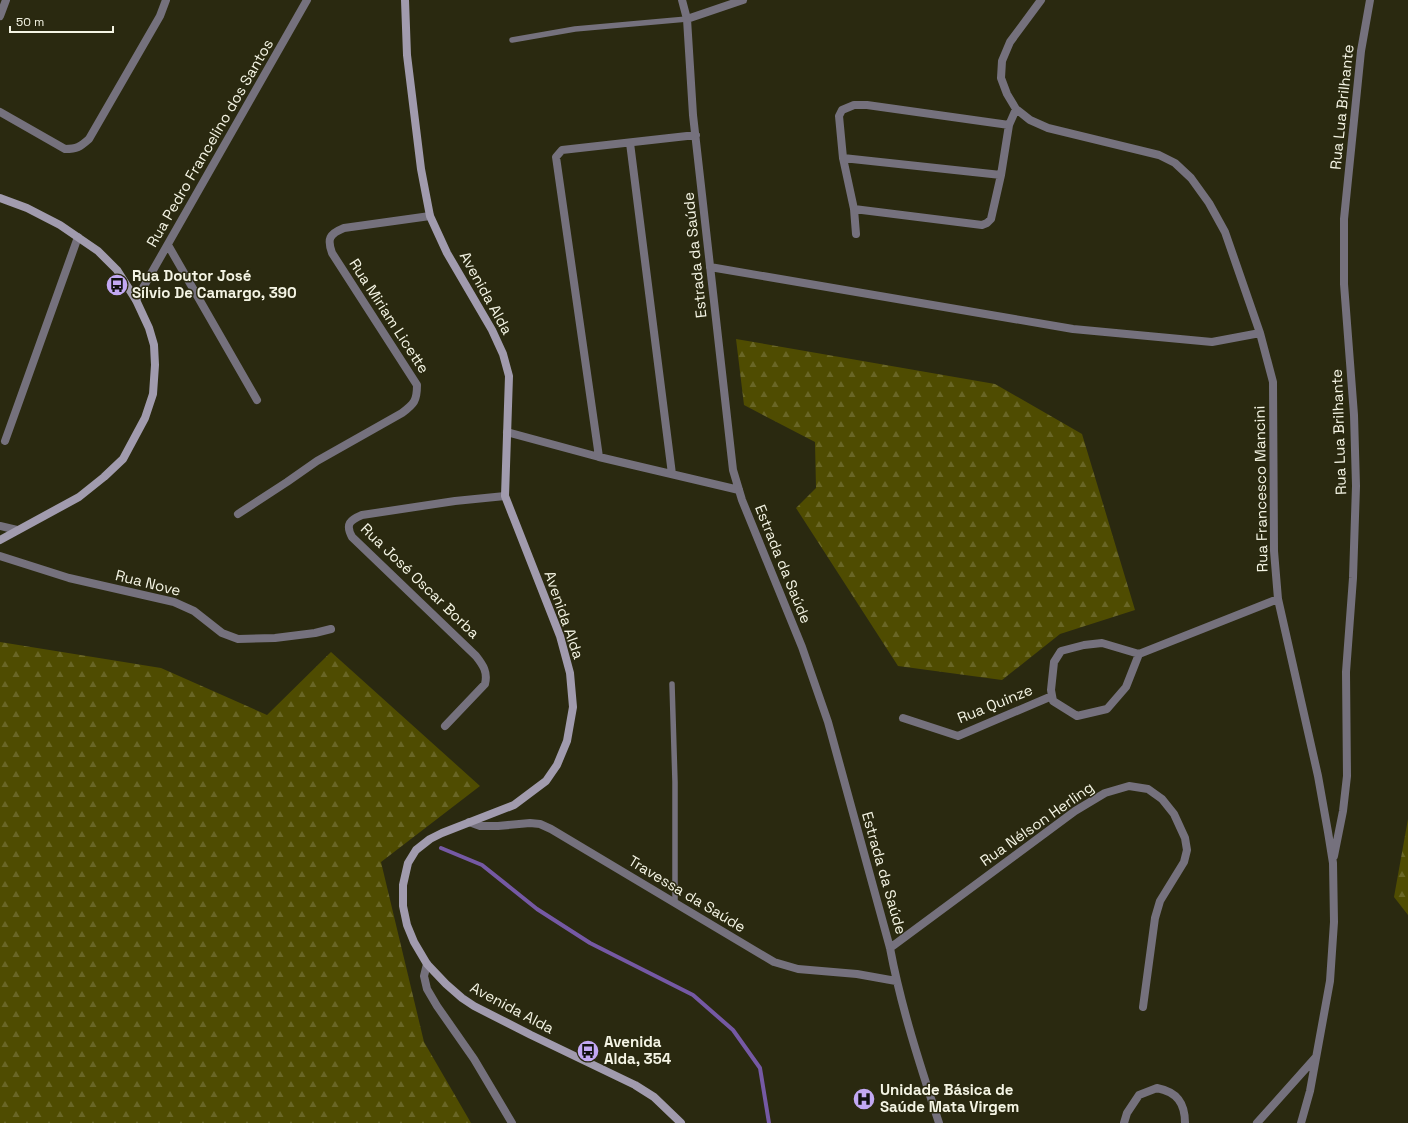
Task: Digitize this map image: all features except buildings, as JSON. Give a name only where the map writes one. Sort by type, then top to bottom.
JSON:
[{"type":"street","points":[[0,16],[6,0]]},
{"type":"street","points":[[0,112],[65,149],[74,149],[82,145],[89,139],[160,16],[166,0]]},
{"type":"street","name":"Rua Pedro Francelino dos Santos","points":[[136,300],[307,0]]},
{"type":"street","name":"Avenida Alda","points":[[405,0],[407,55],[421,169],[430,216],[447,253],[492,330],[504,354],[508,376],[505,496],[560,636],[570,673],[573,706],[567,741],[557,765],[546,781],[514,805],[442,833],[416,850],[408,863],[403,884],[403,906],[407,925],[414,942],[427,964],[462,998],[474,1006],[531,1035],[635,1085],[654,1097],[681,1123]]},
{"type":"street","name":"Estrada da Saúde","points":[[682,0],[686,19],[696,135],[733,470],[739,490],[802,647],[828,722],[890,948],[896,982],[923,1075],[939,1123]]},
{"type":"street","points":[[686,19],[743,0]]},
{"type":"street","name":"Rua Francesco Mancini","points":[[1040,0],[1010,42],[1002,61],[1001,78],[1006,94],[1016,109],[1030,120],[1048,128],[1159,155],[1175,163],[1191,178],[1209,203],[1225,232],[1260,333],[1273,382],[1274,551],[1278,599],[1318,776],[1333,863],[1334,922],[1330,981],[1310,1091],[1301,1123]]},
{"type":"street","name":"Rua Lua Brilhante","points":[[1333,863],[1343,811],[1347,776],[1346,672],[1353,578],[1356,486],[1354,415],[1344,284],[1344,219],[1361,51],[1370,0]]},
{"type":"street","points":[[856,234],[854,209],[843,158],[839,116],[842,110],[854,105],[867,105],[1009,125]]},
{"type":"street","points":[[854,209],[982,225],[987,224],[990,219],[1001,174],[1009,125],[1016,109]]},
{"type":"street","points":[[599,457],[556,157],[562,150],[696,135]]},
{"type":"street","points":[[630,143],[672,474]]},
{"type":"street","points":[[843,158],[1001,174]]},
{"type":"street","points":[[0,198],[27,208],[78,237],[98,251],[116,270],[136,300],[149,328],[154,345],[155,365],[153,394],[145,418],[123,459],[104,477],[79,497],[0,540]]},
{"type":"street","name":"Rua Miriam Licette","points":[[238,514],[288,482],[317,461],[402,413],[413,405],[417,396],[417,385],[332,253],[329,244],[330,237],[335,231],[344,228],[430,216]]},
{"type":"street","points":[[5,441],[78,237]]},
{"type":"street","points":[[168,245],[257,400]]},
{"type":"street","points":[[710,267],[1073,329],[1212,342],[1260,333]]},
{"type":"street","points":[[507,432],[599,457],[739,490]]},
{"type":"street","name":"Rua José Oscar Borba","points":[[445,726],[485,684],[487,676],[484,668],[476,656],[352,537],[348,531],[349,524],[354,519],[362,515],[505,496]]},
{"type":"street","points":[[0,526],[17,530]]},
{"type":"street","name":"Rua Nove","points":[[0,556],[69,578],[174,602],[194,611],[222,634],[238,639],[275,638],[315,633],[331,629]]},
{"type":"street","points":[[1139,654],[1278,599]]},
{"type":"street","name":"Rua Quinze","points":[[1102,643],[1139,654],[1126,687],[1107,709],[1077,716],[1053,701],[1051,690],[1054,662],[1062,651],[1084,645],[1102,643]]},
{"type":"street","name":"Rua Quinze","points":[[903,718],[958,736],[1052,696]]},
{"type":"street","name":"Rua Nélson Herling","points":[[890,948],[1075,811],[1104,793],[1129,786],[1148,789],[1162,799],[1174,814],[1185,838],[1187,850],[1184,862],[1160,901],[1155,918],[1143,1007]]},
{"type":"street","name":"Travessa da Saúde","points":[[468,822],[480,826],[530,823],[540,824],[551,829],[774,962],[798,969],[857,974],[896,982]]},
{"type":"street","points":[[427,964],[424,976],[427,989],[474,1059],[512,1123]]},
{"type":"street","points":[[1257,1123],[1316,1057]]},
{"type":"street","points":[[1124,1123],[1127,1113],[1139,1095],[1157,1088],[1171,1093],[1179,1100],[1185,1113],[1185,1123]]},
{"type":"lane","points":[[512,40],[575,29],[686,19]]},
{"type":"lane","points":[[672,684],[675,782],[675,903]]},
{"type":"green space","points":[[736,339],[995,384],[1082,434],[1135,610],[1060,634],[1002,680],[898,666],[796,508],[816,488],[815,442],[744,405]]},
{"type":"green space","points":[[0,642],[161,668],[267,715],[331,652],[480,786],[381,862],[424,1042],[471,1123],[0,1123]]},
{"type":"green space","points":[[1408,819],[1408,915],[1394,897]]},
{"type":"waterway","points":[[441,848],[482,865],[537,909],[590,943],[693,995],[733,1030],[760,1068],[769,1123]]},
{"type":"place","name":"Rua Doutor José Sílvio De Camargo, 390","points":[[117,285]]},
{"type":"place","name":"Avenida Alda, 354","points":[[588,1051]]},
{"type":"place","name":"Unidade Básica de Saúde Mata Virgem","points":[[864,1099]]}]
